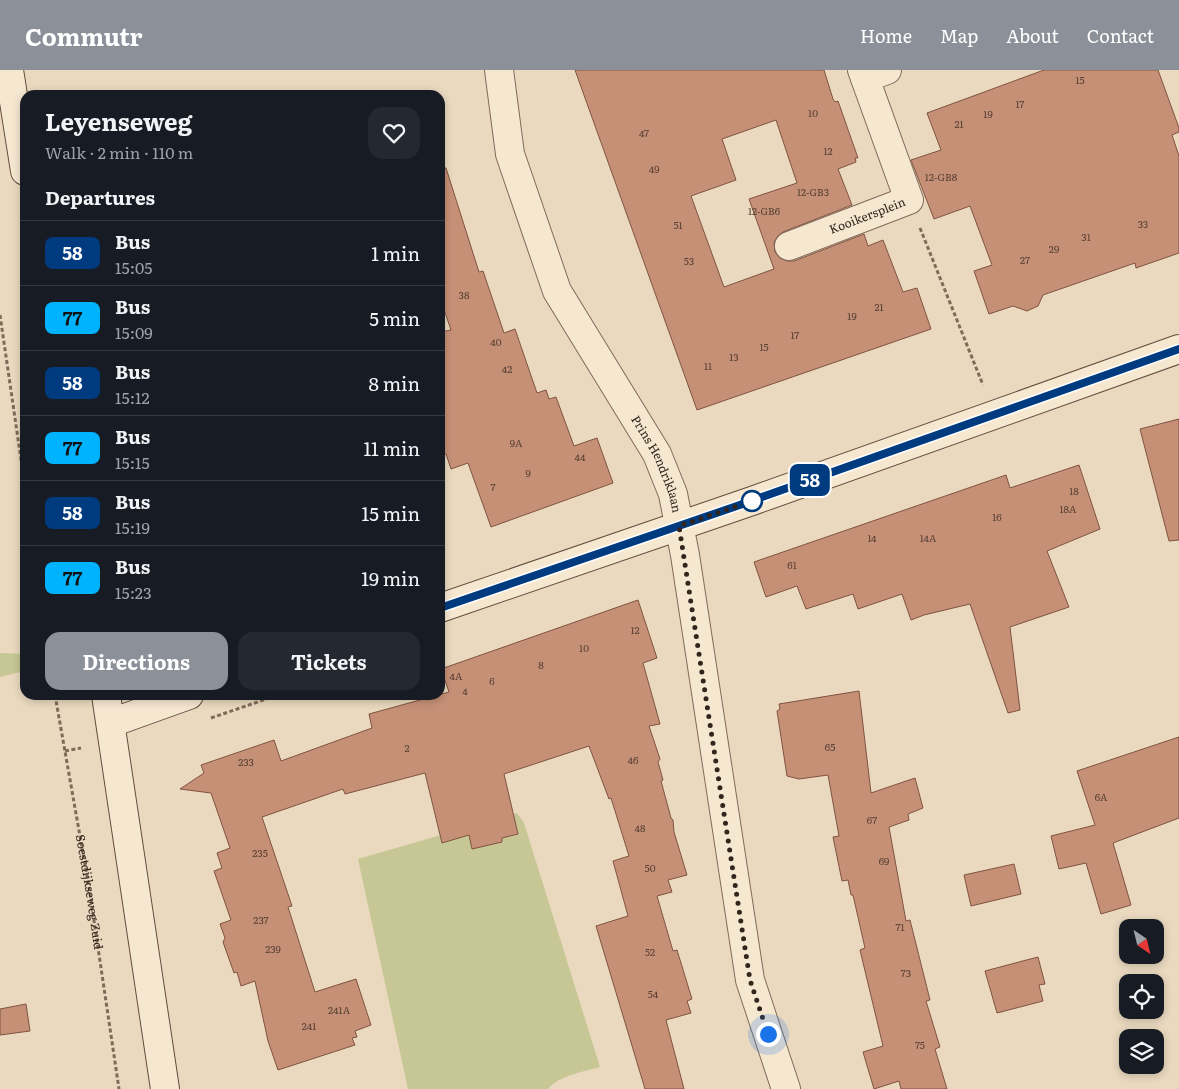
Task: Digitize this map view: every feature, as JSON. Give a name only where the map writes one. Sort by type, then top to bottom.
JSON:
[{"type":"street","points":[[10,70],[20,137]]},
{"type":"street","name":"Prins Hendriklaan","points":[[499,70],[510,154],[557,291],[657,454],[673,494],[750,980],[786,1089]]},
{"type":"street","name":"Kooikersplein","points":[[789,246],[909,200],[871,73]]},
{"type":"street","points":[[445,606],[679,526],[1179,349]]},
{"type":"street","points":[[107,700],[165,1089]]},
{"type":"street","points":[[110,723],[175,700]]},
{"type":"path","points":[[909,200],[984,388]]},
{"type":"path","points":[[0,315],[20,453]]},
{"type":"path","name":"Soestdijkseweg Zuid","points":[[56,700],[89,887],[119,1089]]},
{"type":"green space","points":[[0,653],[20,654],[20,672],[0,677]]},
{"type":"green space","points":[[517,813],[524,823],[600,1067],[565,1077],[548,1089],[408,1089],[358,859]]},
{"type":"building","points":[[575,70],[824,70],[833,99],[835,102],[838,101],[858,158],[855,158],[856,162],[838,169],[852,205],[783,232],[774,243],[775,252],[780,258],[794,261],[864,234],[868,246],[883,240],[903,292],[917,288],[931,329],[697,410]],"holes":[[[776,120],[797,183],[749,199],[774,269],[724,287],[691,196],[736,180],[722,139]]]},
{"type":"building","points":[[1044,70],[1158,70],[1179,128],[1179,132],[1172,135],[1179,156],[1179,253],[1136,268],[1135,263],[1043,295],[1038,306],[1027,311],[1013,306],[989,314],[974,271],[992,265],[970,206],[934,219],[911,160],[941,150],[927,113]]},
{"type":"building","points":[[445,168],[479,272],[483,271],[504,333],[515,329],[537,393],[546,390],[549,399],[556,397],[574,446],[597,438],[613,483],[491,527],[468,463],[451,469],[445,454],[445,331],[451,330],[445,313]]},
{"type":"building","points":[[1179,419],[1179,540],[1169,541],[1140,429]]},
{"type":"building","points":[[1079,465],[1100,529],[1047,551],[1069,607],[1010,627],[1020,710],[1008,713],[970,604],[911,620],[902,594],[858,609],[853,594],[806,609],[797,586],[766,597],[754,562],[1006,475],[1010,488]]},
{"type":"building","points":[[638,600],[657,658],[643,663],[660,724],[649,726],[660,759],[658,762],[663,780],[661,781],[687,875],[668,880],[672,892],[657,896],[673,951],[677,950],[692,999],[687,1001],[691,1013],[666,1020],[684,1089],[645,1089],[596,926],[628,916],[613,861],[629,856],[611,798],[609,799],[589,746],[504,774],[518,834],[502,838],[502,842],[472,849],[469,835],[442,843],[425,773],[345,794],[343,789],[262,817],[292,906],[288,907],[315,992],[356,979],[371,1025],[355,1031],[357,1037],[352,1038],[355,1045],[278,1070],[268,1041],[255,981],[241,986],[237,972],[234,973],[223,942],[225,938],[220,924],[231,920],[214,871],[222,868],[217,853],[230,848],[211,793],[180,789],[204,773],[201,765],[274,740],[281,761],[372,728],[369,714],[420,700],[445,700],[445,693],[449,692],[445,680],[445,668]]},
{"type":"building","points":[[859,691],[871,793],[915,778],[923,808],[908,814],[909,820],[889,827],[906,921],[910,920],[930,1000],[926,1001],[940,1047],[935,1049],[947,1089],[901,1089],[899,1081],[874,1089],[863,1052],[883,1046],[860,950],[865,948],[853,895],[851,895],[848,880],[842,881],[833,837],[839,836],[828,775],[799,779],[787,776],[777,711],[780,709],[779,704]]},
{"type":"building","points":[[1179,737],[1179,818],[1113,843],[1131,905],[1101,914],[1086,863],[1059,869],[1051,836],[1095,825],[1077,771]]},
{"type":"building","points":[[1014,864],[1021,894],[971,906],[964,875]]},
{"type":"building","points":[[1038,957],[1045,984],[1039,985],[1043,1001],[997,1013],[985,971]]},
{"type":"building","points":[[26,1004],[30,1031],[0,1035],[0,1009]]},
{"type":"bus line","name":"58","points":[[445,606],[734,507],[1179,349]]},
{"type":"route","points":[[752,501],[679,526],[750,980],[768,1034]]}]
